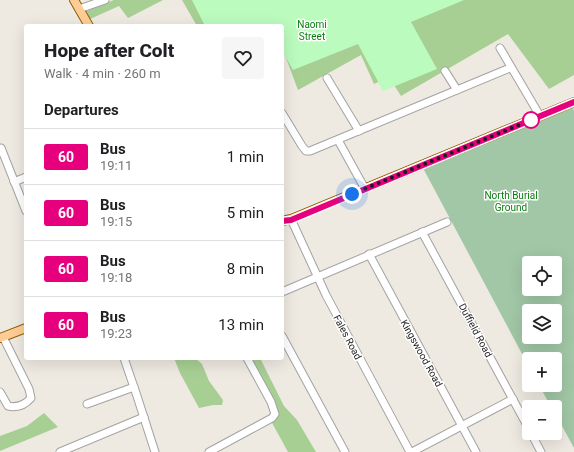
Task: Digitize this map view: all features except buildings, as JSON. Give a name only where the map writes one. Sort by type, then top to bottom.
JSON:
[{"type":"main road","points":[[74,0],[88,24]]},
{"type":"main road","points":[[284,225],[291,220],[364,189],[574,102]]},
{"type":"main road","points":[[284,221],[291,220]]},
{"type":"main road","points":[[1,338],[24,329]]},
{"type":"street","points":[[79,9],[105,0]]},
{"type":"street","points":[[500,48],[510,68],[540,116]]},
{"type":"street","points":[[284,116],[302,146],[308,152],[510,68]]},
{"type":"street","points":[[445,71],[457,90]]},
{"type":"street","points":[[327,78],[359,131]]},
{"type":"street","points":[[338,140],[364,189]]},
{"type":"street","points":[[1,148],[24,207]]},
{"type":"street","points":[[14,182],[24,178]]},
{"type":"street","name":"Fales Road","points":[[291,220],[317,277],[411,452]]},
{"type":"street","points":[[284,291],[447,222]]},
{"type":"street","name":"Duffield Road","points":[[422,232],[522,416]]},
{"type":"street","name":"Kingswood Road","points":[[369,254],[476,452]]},
{"type":"street","points":[[0,392],[8,406],[13,407],[27,402],[31,398],[29,389],[1,338]]},
{"type":"street","points":[[284,340],[345,452]]},
{"type":"street","points":[[125,360],[155,452]]},
{"type":"street","points":[[209,452],[251,430],[275,415],[271,402],[248,360]]},
{"type":"street","points":[[87,404],[134,387]]},
{"type":"street","points":[[411,452],[513,399]]},
{"type":"street","points":[[60,452],[144,417]]},
{"type":"street","points":[[535,440],[541,452]]},
{"type":"green space","points":[[114,0],[163,0],[128,18],[119,6],[88,20],[86,11]]},
{"type":"green space","points":[[182,0],[574,0],[574,75],[549,89],[508,34],[401,96],[389,77],[374,84],[361,55],[298,90],[284,53],[284,24],[196,24]]},
{"type":"green space","name":"Naomi Street","points":[[192,0],[464,0],[411,22],[437,69],[383,91],[358,44],[293,70],[284,54],[284,24],[204,24]]},
{"type":"green space","name":"North Burial Ground","points":[[573,108],[574,448],[562,426],[562,400],[547,400],[543,392],[562,392],[562,352],[522,352],[522,354],[423,168]]},
{"type":"green space","points":[[175,360],[197,360],[202,364],[209,381],[223,400],[222,405],[199,408],[180,373]]},
{"type":"green space","points":[[250,360],[261,360],[284,406],[297,420],[316,452],[288,452],[271,421],[279,414]]},
{"type":"green space","points":[[44,413],[58,427],[0,451],[0,436],[27,426]]},
{"type":"bus line","name":"60","points":[[284,220],[291,220],[574,102]]},
{"type":"route","points":[[352,194],[531,120]]}]
